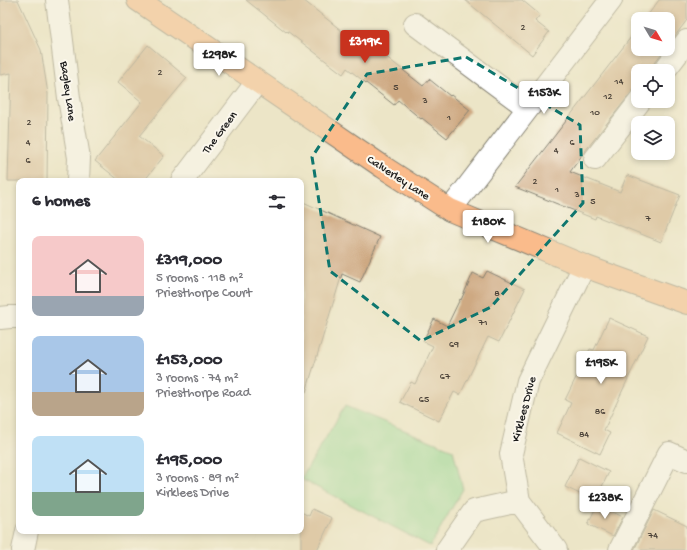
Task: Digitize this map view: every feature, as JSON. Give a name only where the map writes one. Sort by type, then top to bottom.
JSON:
[{"type":"main road","name":"Calverley Lane","points":[[152,4],[257,82],[450,210],[584,266],[687,303]]},
{"type":"street","name":"Bagley Lane","points":[[57,0],[65,69],[79,158],[78,178]]},
{"type":"street","points":[[450,210],[610,0]]},
{"type":"street","points":[[415,24],[528,108]]},
{"type":"street","points":[[669,64],[687,41]]},
{"type":"street","name":"The Green","points":[[184,178],[257,82]]},
{"type":"street","points":[[595,159],[635,108]]},
{"type":"street","name":"Kirklees Drive","points":[[556,550],[519,500],[511,454],[528,381],[584,266]]},
{"type":"street","points":[[0,318],[16,317]]},
{"type":"street","points":[[620,550],[669,453],[687,461]]},
{"type":"street","points":[[447,550],[474,511],[519,500]]},
{"type":"street","points":[[23,550],[26,534]]},
{"type":"highlighted area","points":[[466,57],[580,125],[583,203],[491,307],[421,341],[330,271],[312,157],[367,74]]},
{"type":"green space","points":[[345,406],[453,450],[463,489],[430,546],[304,481],[304,474]]},
{"type":"building","points":[[0,0],[18,0],[41,50],[48,94],[47,178],[16,178],[16,181],[8,181],[11,73],[0,75]]},
{"type":"building","points":[[246,0],[303,0],[371,54],[375,48],[423,86],[429,79],[470,110],[447,138],[398,100],[394,105],[347,68],[343,74]]},
{"type":"building","points":[[465,0],[522,0],[540,15],[535,21],[549,32],[532,55]]},
{"type":"building","points":[[659,0],[687,0],[687,20],[675,36],[675,12],[650,12]]},
{"type":"building","points":[[631,37],[631,56],[660,56],[653,64],[631,64],[631,93],[570,172],[620,192],[627,175],[680,195],[661,242],[596,216],[595,219],[515,187]]},
{"type":"building","points":[[148,45],[187,78],[139,136],[164,156],[146,178],[116,178],[95,161],[142,102],[118,82]]},
{"type":"building","points":[[304,202],[380,237],[360,282],[342,274],[306,392],[304,392]]},
{"type":"building","points":[[487,271],[525,289],[499,342],[488,337],[460,395],[454,392],[439,421],[400,402],[411,382],[415,384],[433,346],[423,341],[434,319],[447,326],[473,273],[483,278]]},
{"type":"building","points":[[609,318],[648,336],[604,430],[610,433],[600,454],[557,433],[571,403],[565,400],[590,349],[594,350]]},
{"type":"building","points":[[579,457],[609,472],[595,501],[565,487]]},
{"type":"building","points":[[597,505],[623,517],[613,536],[588,524]]},
{"type":"building","points":[[312,509],[332,518],[317,550],[301,550],[301,534],[304,534],[304,514],[309,516]]},
{"type":"building","points":[[654,510],[687,526],[687,550],[634,550]]}]
